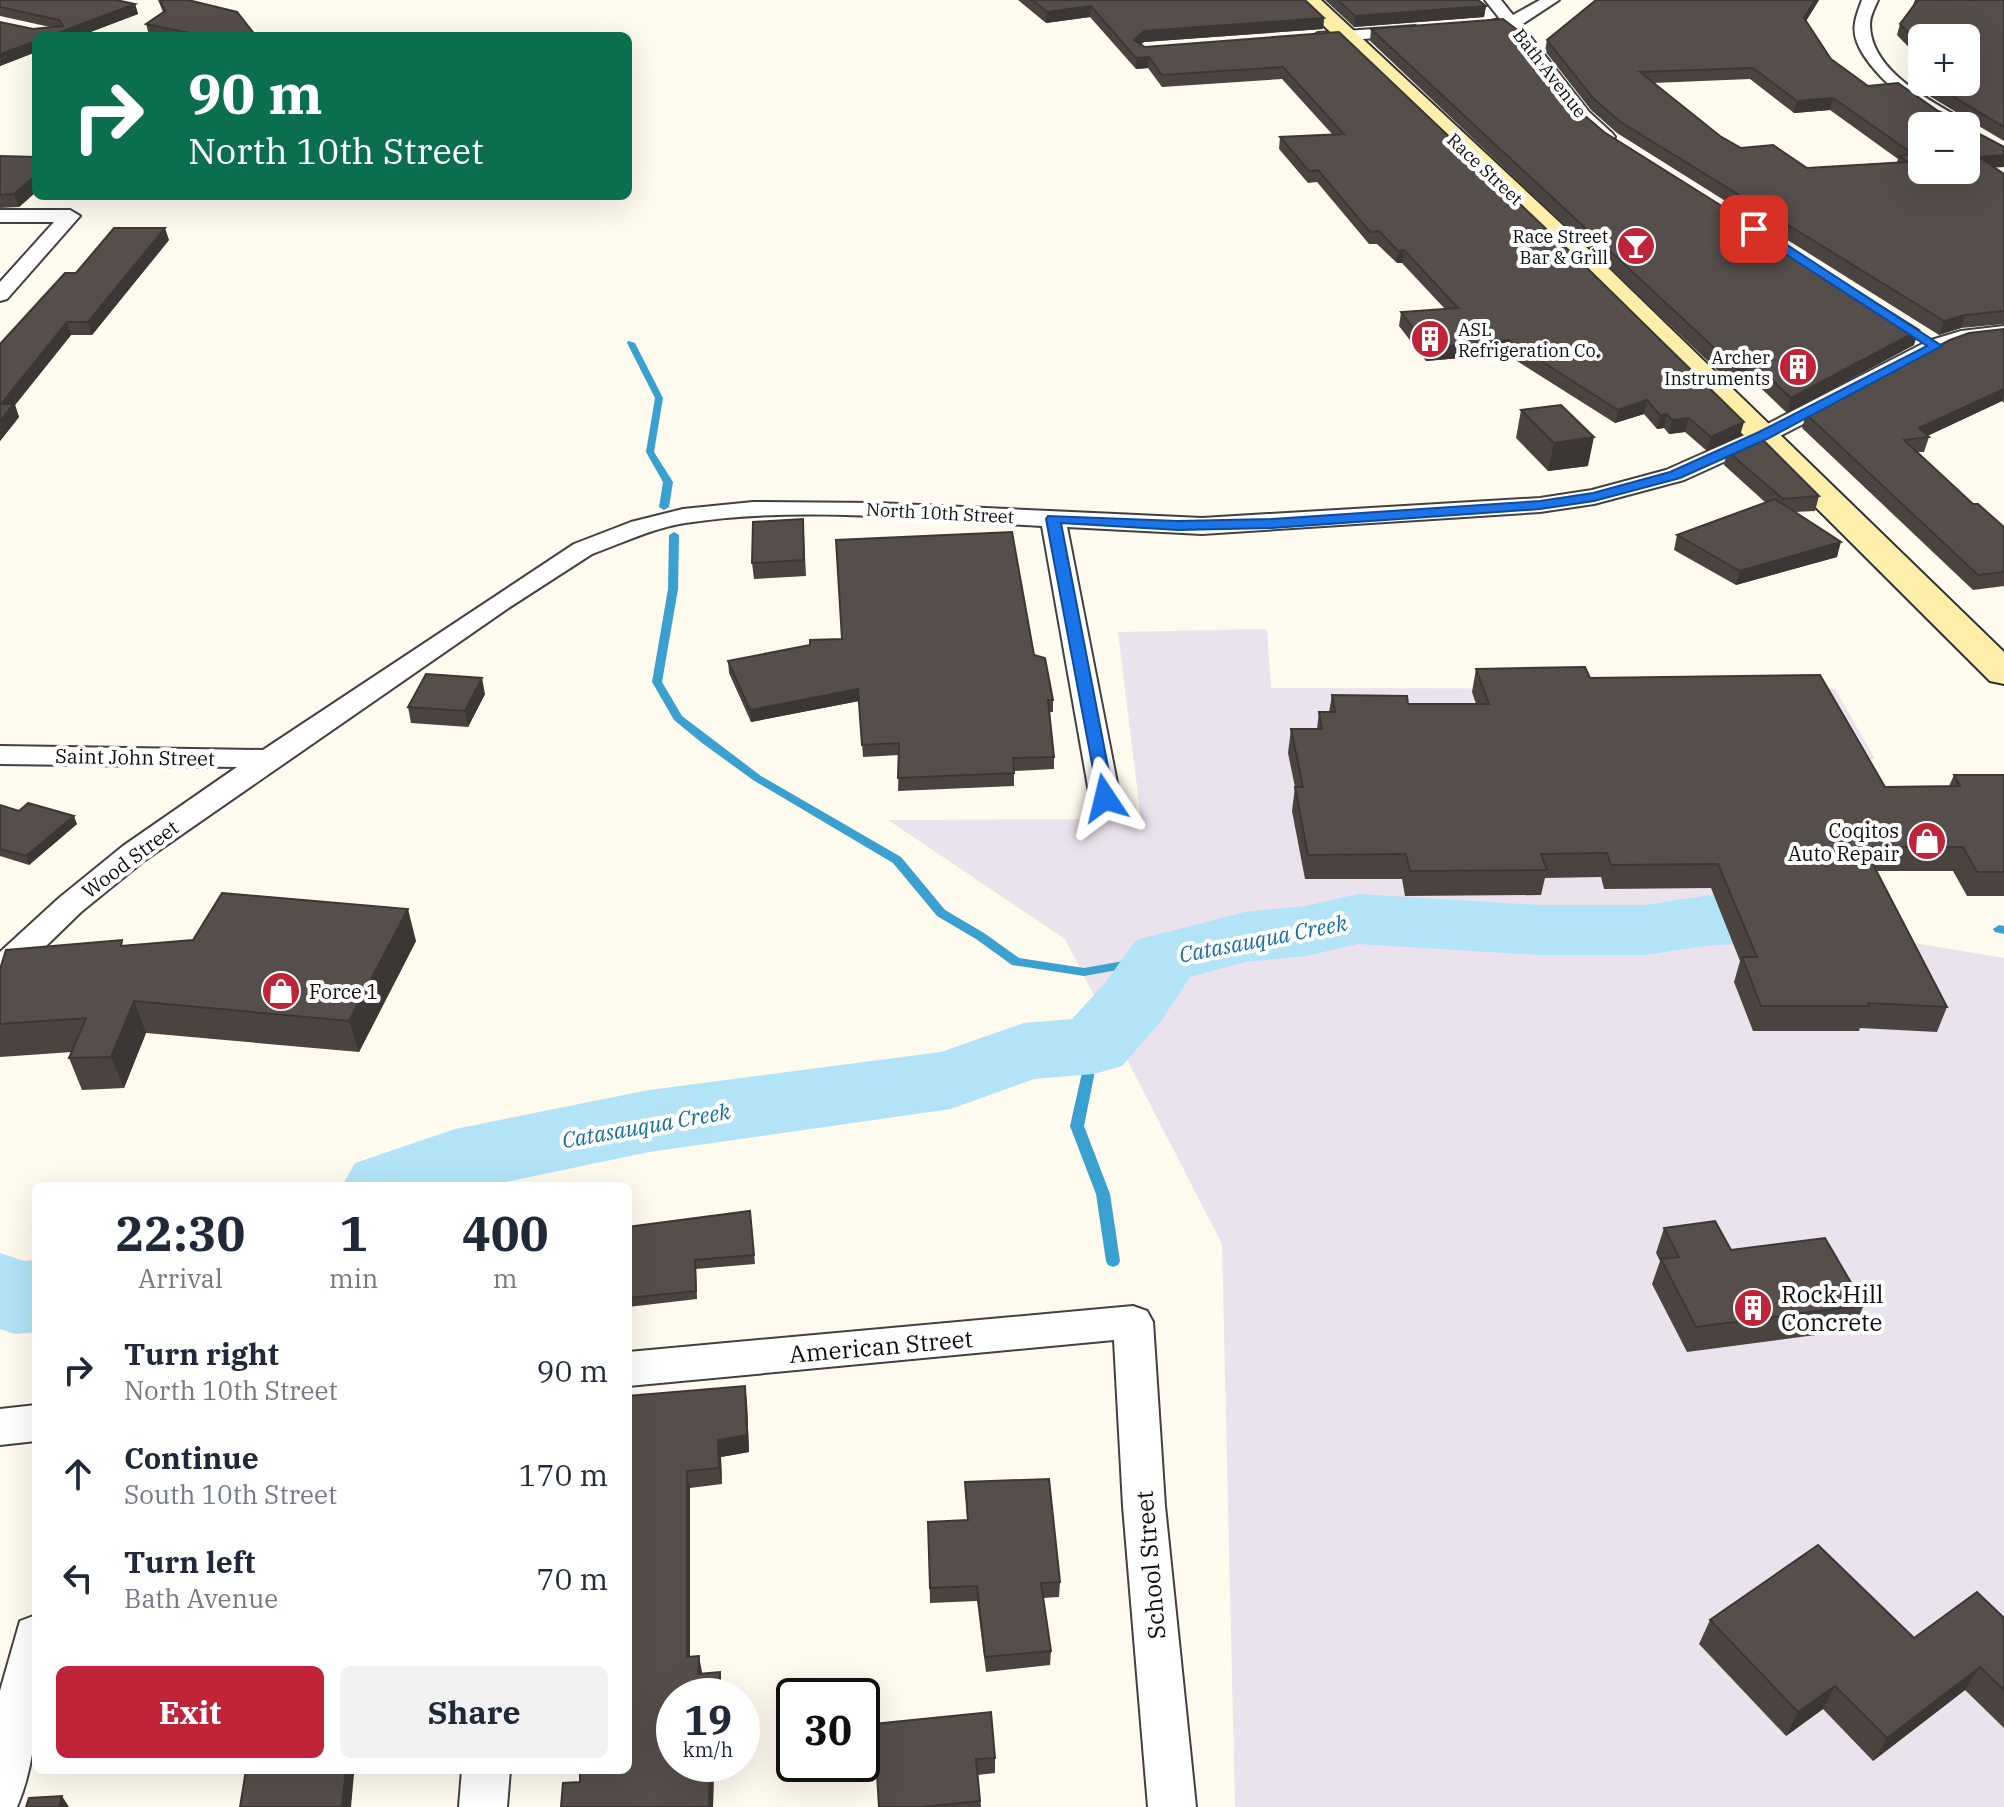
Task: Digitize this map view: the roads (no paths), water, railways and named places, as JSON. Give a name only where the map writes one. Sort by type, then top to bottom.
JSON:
[{"type":"main road","name":"Race Street","points":[[1308,0],[1764,435],[2004,673]]},
{"type":"street","name":"Bath Avenue","points":[[1493,0],[1583,116],[1622,147]]},
{"type":"street","points":[[1482,25],[1512,23],[1551,0]]},
{"type":"street","points":[[1870,0],[1861,24],[1869,53],[1897,83],[1940,112]]},
{"type":"street","points":[[1300,39],[1437,29]]},
{"type":"street","points":[[0,216],[70,216],[0,295]]},
{"type":"street","points":[[1912,330],[1936,346]]},
{"type":"street","name":"North 10th Street","points":[[269,759],[583,549],[640,527],[683,516],[753,509],[877,510],[1216,525],[1540,505],[1642,485],[1675,475],[1764,435],[1936,346],[1961,338],[2004,333]]},
{"type":"street","points":[[1053,519],[1105,798]]},
{"type":"street","name":"Saint John Street","points":[[0,755],[269,759]]},
{"type":"street","name":"Wood Street","points":[[0,971],[70,905],[134,853],[269,759]]},
{"type":"street","name":"American Street","points":[[632,1369],[1133,1322]]},
{"type":"street","name":"School Street","points":[[1133,1322],[1144,1506],[1172,1807]]},
{"type":"street","points":[[0,1427],[32,1423]]},
{"type":"street","points":[[0,1790],[32,1653]]},
{"type":"street","points":[[483,1807],[486,1774]]},
{"type":"waterway","points":[[631,343],[659,398],[650,452],[668,482],[664,507]]},
{"type":"waterway","points":[[674,535],[673,589],[657,682],[678,718],[757,778],[897,860],[941,913],[1016,962],[1084,972],[1163,958]]},
{"type":"waterway","name":"Catasauqua Creek","points":[[396,1182],[455,1161],[649,1121],[951,1080],[1024,1051],[1094,1046],[1133,1002],[1163,958],[1245,937],[1306,931],[1358,919],[1540,930],[1645,930],[1704,921],[1769,917]]},
{"type":"waterway","name":"Catasauqua Creek","points":[[1999,929],[2004,930]]},
{"type":"waterway","points":[[1094,1046],[1077,1126],[1103,1194],[1113,1261]]},
{"type":"waterway","name":"Catasauqua Creek","points":[[0,1289],[15,1298],[32,1296]]},
{"type":"place","name":"Race Street Bar & Grill","points":[[1636,246]]},
{"type":"place","name":"ASL Refrigeration Co.","points":[[1430,339]]},
{"type":"place","name":"Archer Instruments","points":[[1798,367]]},
{"type":"place","name":"Coqitos Auto Repair","points":[[1927,841]]},
{"type":"place","name":"Force 1","points":[[281,991]]},
{"type":"place","name":"Rock Hill Concrete","points":[[1753,1308]]}]
